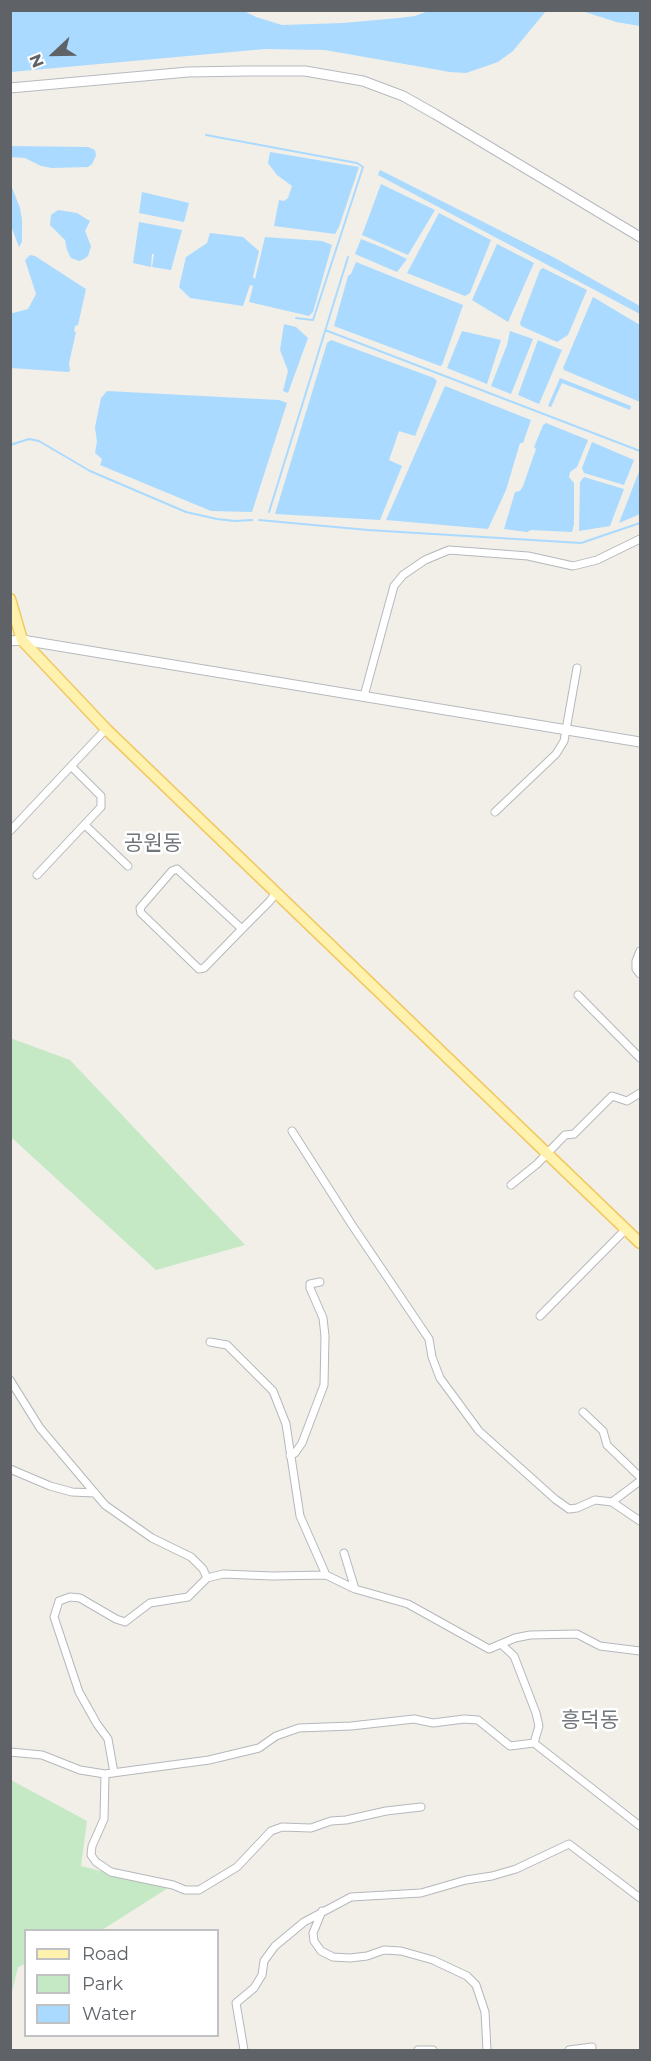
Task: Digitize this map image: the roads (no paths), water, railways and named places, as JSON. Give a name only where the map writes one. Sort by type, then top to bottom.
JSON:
[{"type":"main road","points":[[10,88],[188,72],[305,71],[363,81],[403,96],[435,114],[640,237]]},
{"type":"main road","points":[[10,599],[16,640],[640,1243]]},
{"type":"main road","points":[[16,640],[640,742]]},
{"type":"street","points":[[364,696],[394,586],[403,575],[425,560],[449,550],[528,556],[573,566],[597,560],[640,539]]},
{"type":"street","points":[[495,812],[556,754],[564,741],[577,668]]},
{"type":"street","points":[[10,831],[106,729]]},
{"type":"street","points":[[37,875],[101,807],[101,796],[71,766]]},
{"type":"street","points":[[85,825],[128,866]]},
{"type":"street","points":[[242,929],[177,869],[171,871],[140,908],[141,913],[199,969],[204,968],[242,929],[276,893]]},
{"type":"street","points":[[640,951],[636,961],[636,969],[640,974]]},
{"type":"street","points":[[578,995],[640,1058]]},
{"type":"street","points":[[511,1185],[537,1164],[566,1135],[574,1134],[612,1096],[627,1101],[640,1093]]},
{"type":"street","points":[[292,1131],[429,1340],[432,1357],[440,1378],[479,1431],[569,1509],[596,1500],[612,1502],[640,1521]]},
{"type":"street","points":[[540,1316],[626,1229]]},
{"type":"street","points":[[290,1456],[303,1443],[324,1385],[323,1318],[310,1288],[310,1284],[320,1282]]},
{"type":"street","points":[[210,1342],[227,1345],[273,1391],[286,1424],[300,1516],[326,1575]]},
{"type":"street","points":[[10,1380],[40,1428],[105,1505],[152,1538],[191,1557],[203,1569],[207,1578]]},
{"type":"street","points":[[583,1412],[603,1431],[607,1445],[640,1479],[612,1502]]},
{"type":"street","points":[[10,1469],[50,1486],[72,1492],[95,1493]]},
{"type":"street","points":[[344,1553],[354,1589]]},
{"type":"street","points":[[114,1773],[108,1739],[80,1692],[54,1617],[58,1601],[70,1597],[80,1598],[125,1622],[150,1603],[188,1597],[207,1578],[223,1574],[326,1575],[354,1589],[408,1604],[489,1649],[515,1638],[530,1635],[577,1634],[600,1646],[640,1651]]},
{"type":"street","points":[[501,1644],[514,1656],[530,1695],[539,1726],[534,1743]]},
{"type":"street","points":[[10,1752],[42,1755],[80,1770],[105,1774],[209,1760],[259,1748],[276,1736],[299,1728],[351,1726],[414,1719],[433,1723],[464,1719],[478,1720],[510,1746],[534,1743],[640,1826]]},
{"type":"street","points":[[105,1774],[104,1819],[92,1846],[91,1855],[96,1862],[111,1872],[173,1885],[185,1890],[200,1890],[237,1867],[271,1832],[282,1827],[311,1828],[331,1821],[421,1807]]},
{"type":"street","points":[[244,2050],[236,2003],[254,1988],[262,1975],[264,1961],[275,1946],[304,1922],[351,1897],[421,1893],[466,1880],[492,1876],[516,1869],[569,1844],[640,1898]]},
{"type":"street","points":[[322,1911],[313,1933],[314,1941],[321,1951],[333,1957],[350,1958],[367,1956],[384,1950],[401,1951],[433,1960],[467,1976],[476,1985],[485,2012],[487,2050]]},
{"type":"street","points":[[569,2050],[592,2047]]},
{"type":"street","points":[[418,2050],[433,2050]]},
{"type":"water","points":[[431,10],[546,11],[513,51],[498,62],[466,73],[325,50],[265,49],[11,72],[11,11],[244,11],[282,25],[399,18],[415,16]]},
{"type":"water","points":[[582,11],[640,11],[640,26],[616,22]]},
{"type":"water","points":[[11,146],[88,147],[95,150],[96,156],[88,167],[52,168],[41,166],[25,158],[11,157]]},
{"type":"water","points":[[270,152],[359,167],[335,234],[274,226],[279,200],[284,201],[288,198],[292,186],[277,175],[268,163]]},
{"type":"water","points":[[380,170],[555,258],[640,306],[640,314],[378,175]]},
{"type":"water","points":[[381,184],[435,210],[408,255],[362,235]]},
{"type":"water","points":[[11,185],[22,220],[22,242],[19,247],[11,226]]},
{"type":"water","points":[[142,192],[189,203],[184,222],[139,213]]},
{"type":"water","points":[[58,210],[77,213],[90,221],[85,231],[91,246],[88,256],[84,259],[79,261],[71,258],[65,240],[50,225],[51,215]]},
{"type":"water","points":[[439,213],[491,240],[470,293],[465,296],[407,273]]},
{"type":"water","points":[[139,222],[182,230],[171,270],[152,267],[154,254],[152,254],[151,267],[133,263]]},
{"type":"water","points":[[210,233],[243,237],[259,251],[253,277],[255,279],[265,237],[322,241],[332,245],[313,312],[309,316],[249,302],[253,286],[250,285],[243,306],[190,298],[179,287],[186,257],[207,243]]},
{"type":"water","points":[[361,239],[407,259],[397,272],[355,254]]},
{"type":"water","points":[[497,244],[534,263],[508,322],[472,300]]},
{"type":"water","points":[[30,255],[86,289],[78,325],[75,326],[74,331],[76,332],[68,372],[11,368],[11,312],[28,309],[36,294],[25,260]]},
{"type":"water","points":[[356,262],[463,305],[442,365],[334,326],[348,276]]},
{"type":"water","points":[[543,268],[587,290],[568,335],[557,342],[521,326],[520,323],[540,270]]},
{"type":"water","points":[[593,297],[640,325],[640,402],[563,368]]},
{"type":"water","points":[[284,324],[296,327],[308,338],[288,393],[283,391],[288,371],[280,350]]},
{"type":"water","points":[[462,331],[501,340],[487,384],[447,368]]},
{"type":"water","points":[[510,331],[533,339],[511,394],[491,386]]},
{"type":"water","points":[[331,340],[437,381],[415,436],[399,431],[389,460],[402,466],[380,520],[275,514],[327,343]]},
{"type":"water","points":[[538,340],[562,350],[539,404],[518,395]]},
{"type":"water","points":[[560,378],[631,406],[630,410],[562,383],[551,407],[548,406]]},
{"type":"water","points":[[445,386],[531,420],[523,443],[520,443],[506,490],[488,529],[386,520]]},
{"type":"water","points":[[107,391],[279,400],[287,403],[252,512],[211,511],[100,465],[102,459],[95,453],[97,442],[95,427],[101,398]]},
{"type":"water","points":[[546,423],[588,440],[577,467],[570,472],[569,477],[574,483],[572,532],[531,530],[527,532],[504,529],[515,492],[520,491],[523,486],[536,449],[534,447]]},
{"type":"water","points":[[592,442],[634,460],[624,485],[584,473],[582,468]]},
{"type":"water","points":[[640,469],[640,514],[619,523]]},
{"type":"water","points":[[584,477],[624,489],[610,526],[579,531],[580,482]]},
{"type":"waterway","points":[[206,135],[357,163],[363,167],[313,320],[296,318]]},
{"type":"waterway","points":[[269,512],[348,257]]},
{"type":"waterway","points":[[325,330],[640,451]]},
{"type":"waterway","points":[[10,445],[29,439],[39,441],[90,471],[186,512],[217,519],[252,520]]},
{"type":"waterway","points":[[259,520],[368,530],[581,543],[640,523]]},
{"type":"district","name":"공원동","points":[[153,844]]},
{"type":"district","name":"흥덕동","points":[[590,1721]]}]
